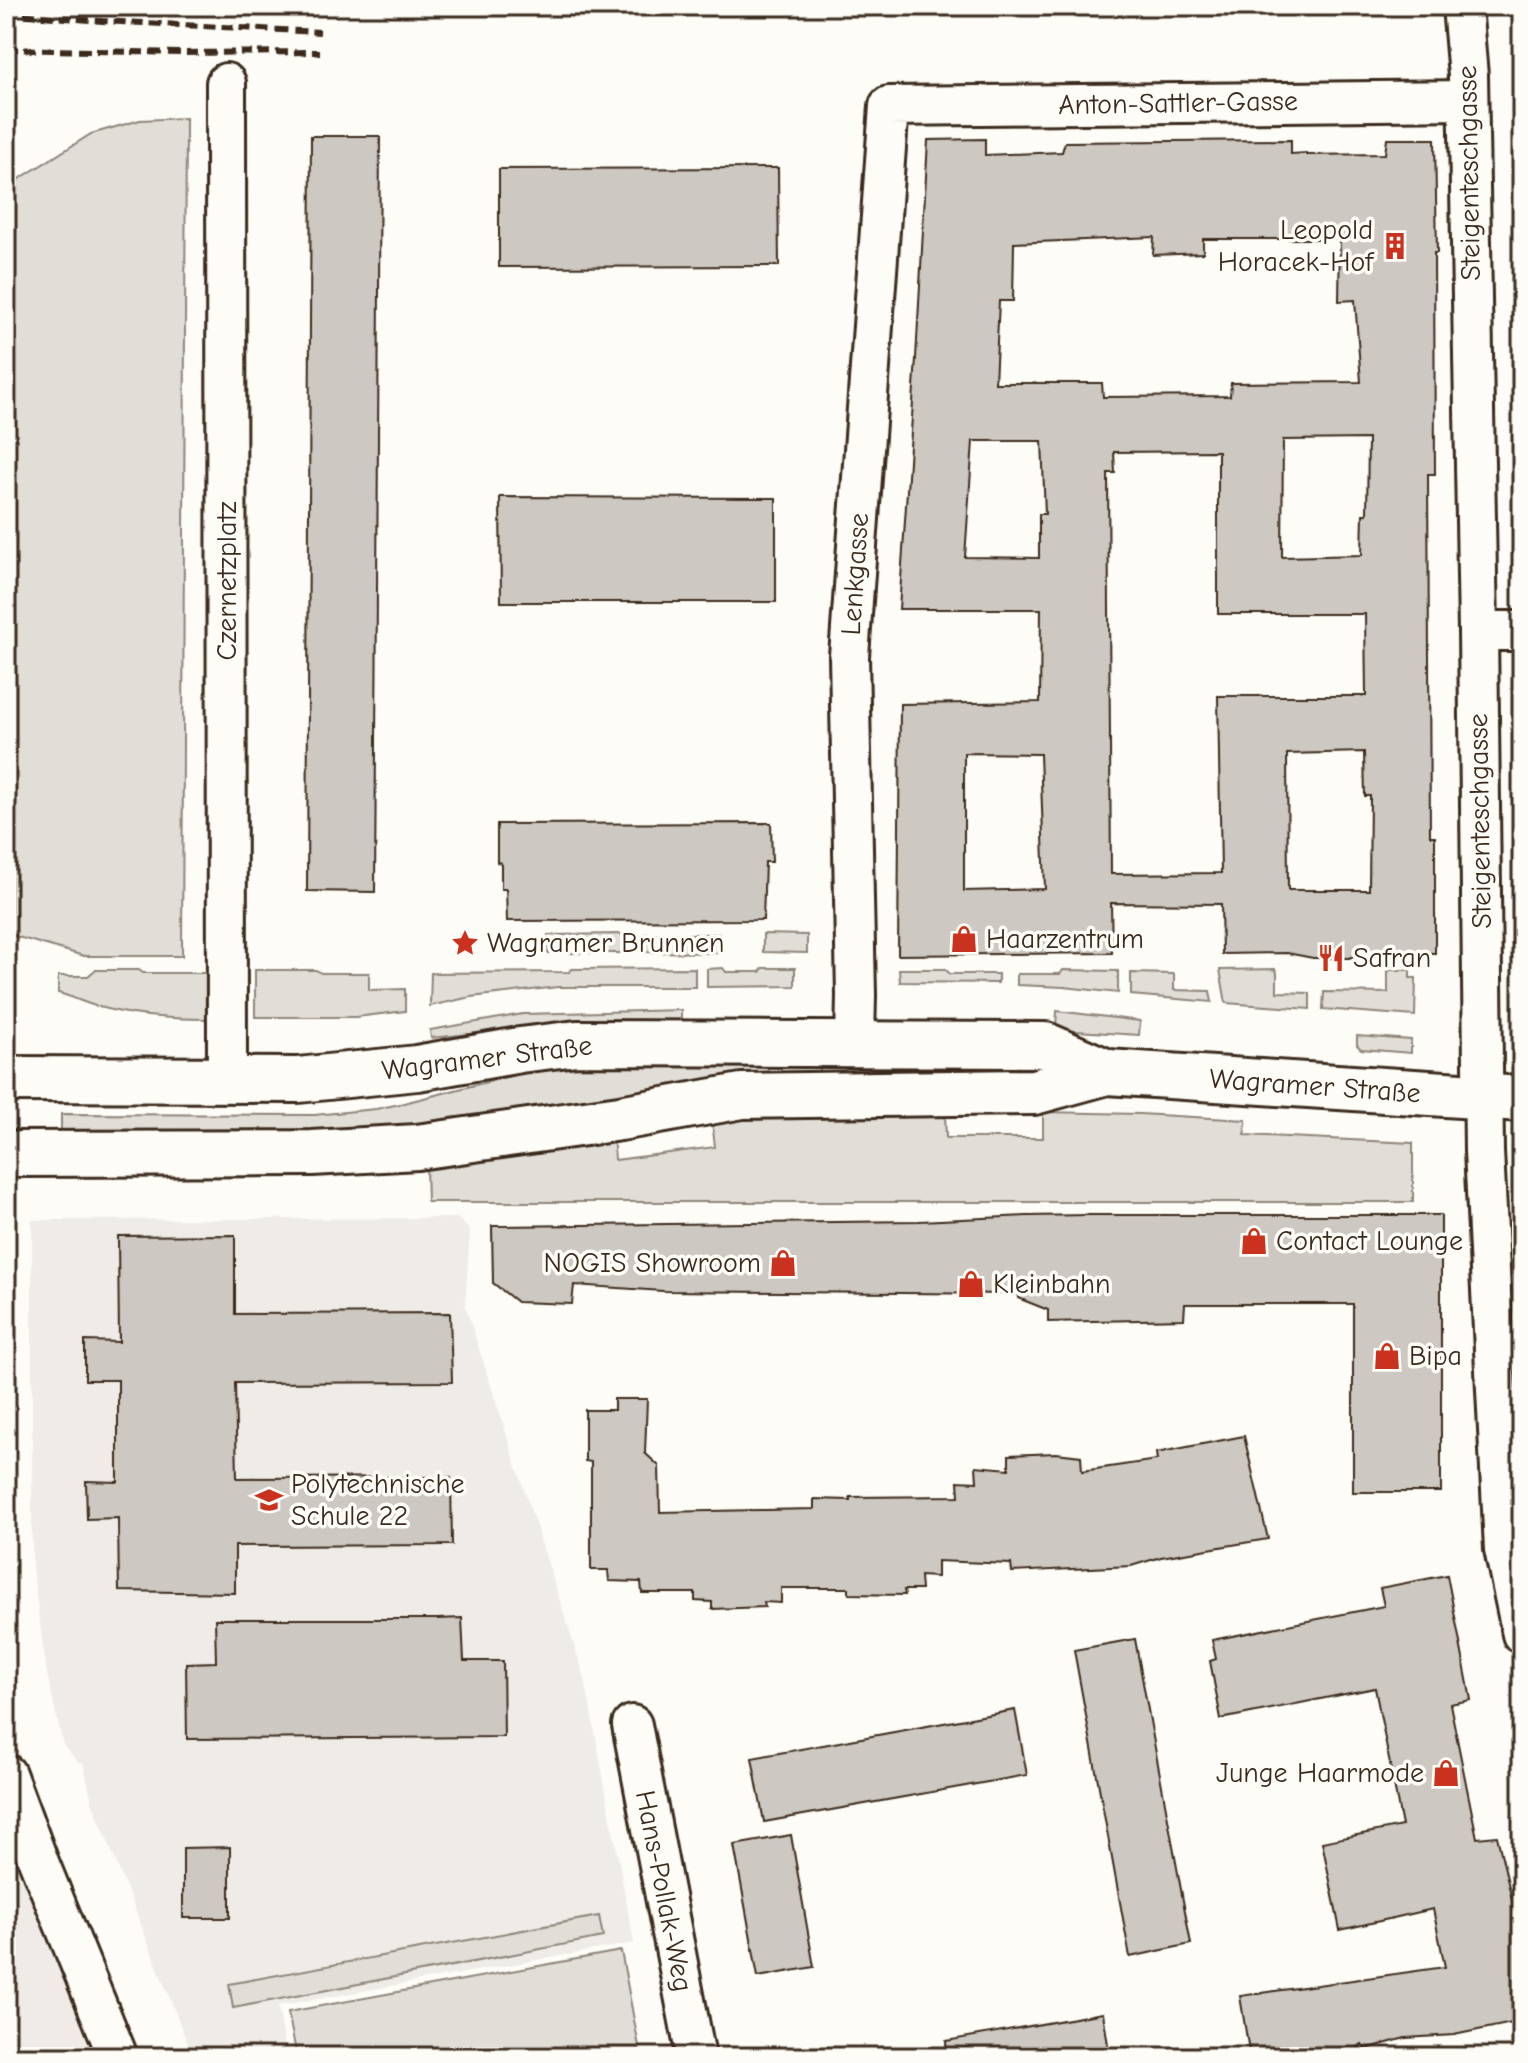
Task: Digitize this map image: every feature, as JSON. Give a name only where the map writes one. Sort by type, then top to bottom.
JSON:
[{"type":"main road","name":"Wagramer Straße","points":[[6,1079],[298,1080],[417,1068],[577,1043],[1045,1045],[1107,1072]]},
{"type":"main road","name":"Wagramer Straße","points":[[6,1154],[312,1153],[417,1147],[620,1118],[742,1096],[1034,1092],[1107,1072],[1502,1098]]},
{"type":"street","name":"Steigenteschgasse","points":[[1462,6],[1468,76],[1478,631],[1502,1098],[1484,1166],[1504,1549],[1522,1634]]},
{"type":"street","name":"Czernetzplatz","points":[[226,83],[227,1080]]},
{"type":"street","name":"Anton-Sattler-Gasse","points":[[889,106],[1468,100]]},
{"type":"street","name":"Lenkgasse","points":[[855,1043],[849,656],[889,106]]},
{"type":"street","points":[[1478,631],[1522,631]]},
{"type":"street","name":"Hans-Pollak-Weg","points":[[632,1725],[696,2057]]},
{"type":"street","points":[[6,1774],[118,2057]]},
{"type":"shaded area","points":[[134,6],[247,6],[231,11]]},
{"type":"shaded area","points":[[186,118],[182,956],[84,956],[11,935],[8,186],[91,134],[140,120]]},
{"type":"shaded area","points":[[623,934],[623,953],[590,953],[589,949],[581,949],[580,953],[548,953],[548,935]]},
{"type":"shaded area","points":[[645,934],[719,934],[720,953],[644,952]]},
{"type":"shaded area","points":[[763,934],[807,935],[807,953],[763,952]]},
{"type":"shaded area","points":[[695,968],[695,987],[558,987],[471,997],[430,1006],[431,973]]},
{"type":"shaded area","points":[[723,968],[726,972],[760,972],[763,968],[795,968],[795,986],[707,987],[707,969]]},
{"type":"shaded area","points":[[899,969],[945,969],[950,974],[998,974],[998,983],[900,982]]},
{"type":"shaded area","points":[[1275,969],[1277,992],[1310,993],[1310,1009],[1226,1003],[1220,970]]},
{"type":"shaded area","points":[[95,970],[206,973],[207,1019],[126,1013],[58,993],[58,976],[88,976]]},
{"type":"shaded area","points":[[255,970],[369,973],[369,990],[405,989],[405,1011],[356,1017],[255,1017]]},
{"type":"shaded area","points":[[1063,970],[1118,971],[1118,993],[1017,985],[1017,974],[1060,974]]},
{"type":"shaded area","points":[[1410,970],[1410,978],[1416,978],[1415,1016],[1323,1009],[1324,992],[1388,993],[1388,971]]},
{"type":"shaded area","points":[[1131,973],[1174,974],[1174,990],[1210,991],[1212,1002],[1131,995]]},
{"type":"shaded area","points":[[681,1010],[681,1025],[547,1026],[431,1038],[430,1030],[523,1014]]},
{"type":"shaded area","points":[[1057,1011],[1140,1021],[1139,1035],[1061,1030],[1056,1027]]},
{"type":"shaded area","points":[[1357,1036],[1411,1040],[1411,1053],[1361,1049],[1357,1045]]},
{"type":"shaded area","points":[[820,1060],[820,1075],[664,1087],[466,1123],[398,1130],[61,1135],[61,1114],[314,1115],[376,1109],[554,1065]]},
{"type":"shaded area","points":[[845,1060],[1045,1064],[1049,1074],[845,1074]]},
{"type":"shaded area","points":[[836,1112],[945,1112],[946,1138],[1043,1138],[1043,1112],[1246,1120],[1245,1135],[1413,1143],[1413,1202],[427,1202],[426,1165],[613,1134],[615,1160],[715,1147],[712,1122]]},
{"type":"shaded area","points":[[458,1218],[470,1231],[465,1305],[585,1679],[634,1943],[278,2006],[287,2057],[193,2057],[92,1801],[83,1762],[79,1763],[63,1745],[47,1674],[32,1567],[32,1220]]},
{"type":"shaded area","points":[[6,1713],[121,2057],[6,2057]]},
{"type":"shaded area","points":[[599,1916],[603,1937],[233,2008],[229,1984]]},
{"type":"shaded area","points":[[621,1951],[641,2057],[297,2057],[288,2012]]},
{"type":"building","points":[[311,136],[380,136],[375,892],[307,891]]},
{"type":"building","points":[[985,139],[985,155],[1062,152],[1065,142],[1291,140],[1291,154],[1306,155],[1385,154],[1387,139],[1435,139],[1435,474],[1428,474],[1430,836],[1435,836],[1435,953],[1370,952],[1349,958],[1313,958],[1287,953],[1222,954],[1221,904],[1111,903],[1112,953],[898,955],[900,704],[1040,702],[1041,609],[899,609],[928,140]],"holes":[[[1154,237],[1153,255],[1203,253],[1203,239],[1340,239],[1339,301],[1355,300],[1361,382],[1231,383],[1230,396],[1103,397],[1102,383],[995,383],[999,301],[1013,301],[1014,243]],[[1368,439],[1367,514],[1363,514],[1362,555],[1282,557],[1283,440]],[[973,441],[1042,441],[1045,514],[1039,514],[1039,558],[965,557]],[[1218,451],[1218,614],[1365,614],[1366,696],[1218,696],[1221,873],[1111,874],[1108,473],[1115,473],[1114,452]],[[1364,752],[1365,796],[1370,796],[1369,890],[1288,890],[1287,754]],[[964,753],[1040,754],[1045,889],[964,891]]]},
{"type":"building","points":[[778,168],[779,266],[499,267],[499,169]]},
{"type":"building","points":[[500,497],[776,498],[776,602],[501,602]]},
{"type":"building","points":[[771,823],[772,862],[765,862],[763,920],[507,921],[506,889],[501,889],[501,863],[497,862],[497,824]]},
{"type":"building","points":[[1090,1215],[1441,1215],[1441,1492],[1353,1492],[1353,1304],[1185,1304],[1184,1319],[1048,1322],[1048,1310],[1018,1298],[1018,1294],[663,1291],[574,1285],[572,1304],[517,1302],[493,1283],[492,1226],[919,1221]]},
{"type":"building","name":"Polytechnische Schule 22","points":[[235,1235],[235,1314],[450,1313],[452,1382],[235,1383],[237,1478],[451,1477],[452,1545],[235,1546],[235,1593],[119,1591],[118,1518],[87,1519],[86,1481],[118,1482],[118,1380],[85,1380],[85,1341],[119,1342],[118,1236]]},
{"type":"building","points":[[614,1399],[647,1399],[645,1453],[659,1466],[660,1512],[814,1509],[814,1499],[959,1496],[958,1481],[977,1482],[976,1466],[1009,1469],[1009,1455],[1056,1453],[1081,1456],[1082,1471],[1157,1460],[1156,1453],[1244,1436],[1268,1539],[1161,1557],[1131,1566],[1012,1572],[1011,1564],[937,1561],[937,1577],[920,1576],[921,1590],[904,1590],[905,1595],[849,1594],[849,1588],[781,1588],[781,1603],[764,1602],[765,1607],[712,1609],[712,1602],[695,1601],[695,1593],[642,1593],[641,1582],[609,1581],[608,1570],[591,1570],[591,1462],[585,1461],[585,1410],[614,1410]]},
{"type":"building","points":[[1447,1575],[1471,1700],[1450,1704],[1477,1838],[1497,1836],[1522,1942],[1522,2021],[1454,2035],[1405,2038],[1366,2049],[1362,2044],[1346,2057],[1319,2052],[1290,2057],[1250,2057],[1240,1996],[1445,1967],[1433,1909],[1340,1930],[1322,1842],[1402,1826],[1375,1688],[1221,1719],[1210,1661],[1216,1659],[1212,1640],[1384,1606],[1380,1588]]},
{"type":"building","points":[[462,1618],[464,1661],[503,1661],[504,1737],[187,1739],[186,1663],[216,1662],[215,1619]]},
{"type":"building","points":[[1135,1639],[1191,1944],[1130,1957],[1074,1650]]},
{"type":"building","points":[[1015,1710],[1027,1775],[764,1822],[752,1758]]},
{"type":"building","points":[[791,1835],[814,1967],[758,1977],[734,1845]]},
{"type":"building","points":[[230,1847],[230,1918],[183,1918],[183,1848]]},
{"type":"building","points":[[1103,2013],[1110,2057],[947,2057],[946,2041]]},
{"type":"railway","points":[[6,13],[320,32]]},
{"type":"railway","points":[[6,49],[320,52]]},
{"type":"place","name":"Leopold Horacek-Hof","points":[[1395,246]]},
{"type":"place","name":"Haarzentrum","points":[[964,939]]},
{"type":"place","name":"Wagramer Brunnen","points":[[465,943]]},
{"type":"place","name":"Safran","points":[[1331,958]]},
{"type":"place","name":"Contact Lounge","points":[[1254,1241]]},
{"type":"place","name":"NOGIS Showroom","points":[[783,1263]]},
{"type":"place","name":"Kleinbahn","points":[[971,1284]]},
{"type":"place","name":"Bipa","points":[[1387,1356]]},
{"type":"place","name":"Polytechnische Schule 22","points":[[269,1500]]},
{"type":"place","name":"Junge Haarmode","points":[[1446,1773]]}]
